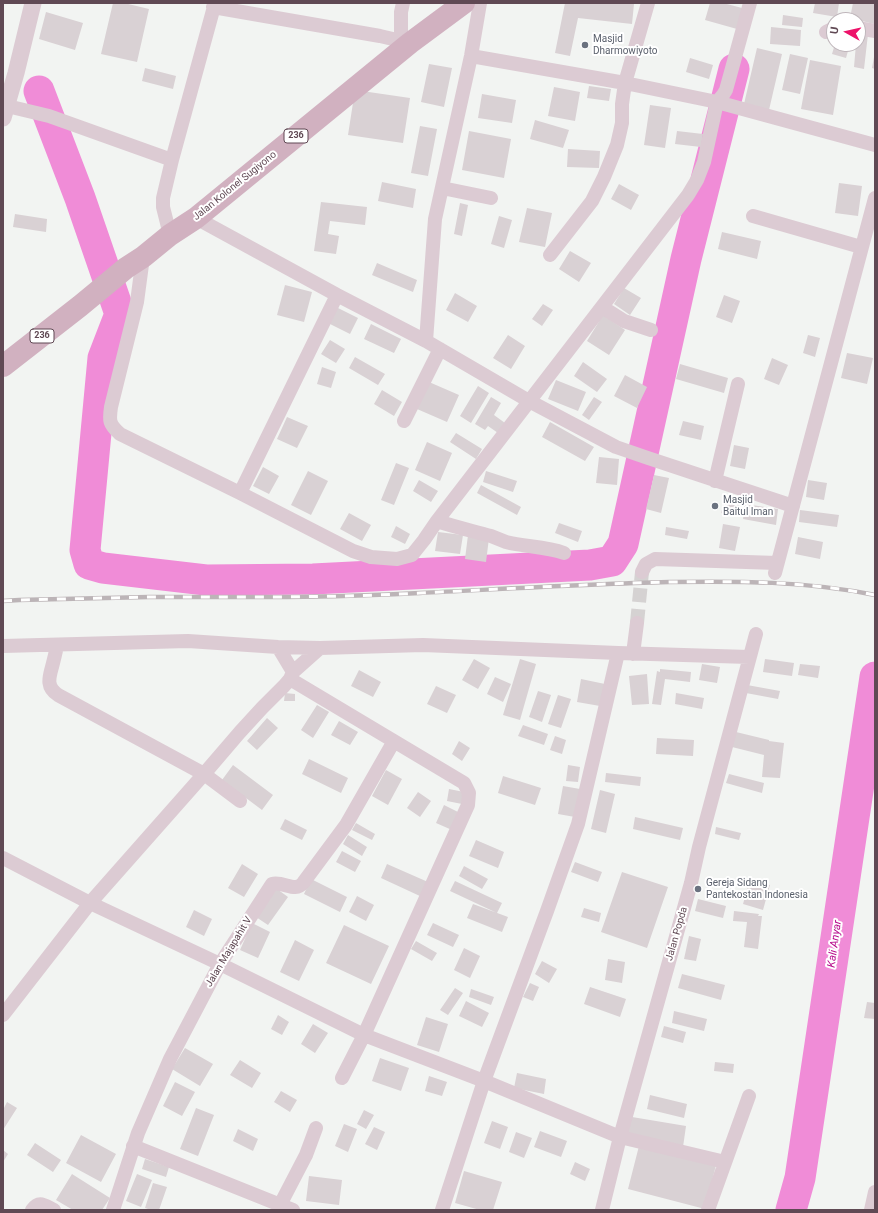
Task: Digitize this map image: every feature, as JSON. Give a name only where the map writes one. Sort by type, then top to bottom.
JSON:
[{"type":"main road","name":"Jalan Kolonel Sugiyono","points":[[3,366],[134,262],[168,228],[196,218],[406,42],[464,3]]},
{"type":"street","points":[[33,3],[16,73],[4,110],[24,111],[49,116],[172,160]]},
{"type":"street","points":[[168,228],[163,207],[163,198],[214,5],[406,42],[401,12],[403,3]]},
{"type":"street","points":[[426,341],[433,232],[471,56],[480,3]]},
{"type":"street","points":[[550,255],[592,201],[617,145],[622,123],[622,104],[625,83],[648,3]]},
{"type":"street","points":[[134,262],[138,302],[111,407],[110,422],[114,428],[120,434],[353,551],[371,557],[397,559],[412,555],[436,521],[674,214],[697,180],[704,162],[720,103],[726,90],[750,3]]},
{"type":"street","points":[[471,56],[625,83],[720,103],[875,145]]},
{"type":"street","points":[[442,188],[491,198]]},
{"type":"street","points":[[642,572],[646,564],[655,559],[776,568],[875,198]]},
{"type":"street","points":[[752,216],[861,246]]},
{"type":"street","points":[[196,218],[337,295],[426,341],[529,401],[586,432],[627,451],[793,506]]},
{"type":"street","points":[[240,493],[337,295]]},
{"type":"street","points":[[602,307],[629,323],[651,330]]},
{"type":"street","points":[[404,421],[440,349]]},
{"type":"street","points":[[715,481],[738,384]]},
{"type":"street","points":[[436,521],[492,536],[505,542],[543,547],[564,553]]},
{"type":"street","points":[[633,654],[637,622]]},
{"type":"street","name":"Jalan Popda","points":[[602,1210],[620,1137],[691,883],[699,847],[756,634]]},
{"type":"street","points":[[3,646],[188,642],[320,648],[423,645],[633,654],[749,657]]},
{"type":"street","points":[[57,645],[49,679],[50,687],[53,692],[204,774],[240,801]]},
{"type":"street","points":[[278,647],[291,675],[394,741],[464,783],[469,793],[468,805],[364,1035],[342,1078]]},
{"type":"street","points":[[3,1015],[90,902],[240,732],[284,686],[291,675],[320,648]]},
{"type":"street","points":[[442,1210],[484,1081],[578,824],[618,653]]},
{"type":"street","name":"Jalan Majapahit V","points":[[113,1210],[138,1133],[170,1059],[220,964],[272,884],[282,883],[298,888],[301,886],[346,825],[394,741]]},
{"type":"street","points":[[3,858],[90,902],[364,1035],[484,1081],[620,1137],[725,1162]]},
{"type":"street","points":[[708,1210],[749,1096]]},
{"type":"street","points":[[134,1146],[284,1208],[316,1128]]},
{"type":"street","points":[[871,1210],[875,1192]]},
{"type":"street","points":[[32,1210],[39,1204],[54,1210]]},
{"type":"building","points":[[113,3],[124,3],[149,9],[137,62],[101,54]]},
{"type":"building","points":[[565,3],[634,4],[632,24],[578,18],[570,56],[555,53]]},
{"type":"building","points":[[710,3],[723,3],[742,8],[737,29],[705,20]]},
{"type":"building","points":[[815,3],[839,3],[838,12],[826,12],[826,15],[813,13]]},
{"type":"building","points":[[853,3],[875,3],[874,24],[866,22],[866,12],[851,12]]},
{"type":"building","points":[[46,12],[83,23],[75,50],[39,39]]},
{"type":"building","points":[[783,15],[803,18],[802,27],[782,25]]},
{"type":"building","points":[[771,27],[801,30],[800,46],[770,44]]},
{"type":"building","points":[[866,34],[868,34],[866,52]]},
{"type":"building","points":[[757,48],[782,54],[769,110],[744,104]]},
{"type":"building","points":[[833,52],[848,52],[846,58],[832,54]]},
{"type":"building","points":[[855,52],[866,52],[864,69],[854,67]]},
{"type":"building","points":[[790,54],[808,58],[800,94],[782,90]]},
{"type":"building","points":[[875,57],[875,69],[872,68]]},
{"type":"building","points":[[690,58],[713,65],[709,79],[686,72]]},
{"type":"building","points":[[810,60],[841,66],[833,115],[801,109]]},
{"type":"building","points":[[429,64],[452,68],[444,107],[421,102]]},
{"type":"building","points":[[145,68],[176,76],[173,89],[142,81]]},
{"type":"building","points":[[589,86],[611,89],[609,101],[587,98]]},
{"type":"building","points":[[554,87],[580,92],[575,121],[548,116]]},
{"type":"building","points":[[355,90],[410,98],[403,143],[348,135]]},
{"type":"building","points":[[482,94],[516,100],[512,123],[478,118]]},
{"type":"building","points":[[650,105],[671,108],[665,148],[644,145]]},
{"type":"building","points":[[535,120],[569,130],[563,148],[530,139]]},
{"type":"building","points":[[420,126],[437,129],[428,176],[411,173]]},
{"type":"building","points":[[469,131],[511,139],[504,178],[462,170]]},
{"type":"building","points":[[677,131],[703,134],[701,147],[675,144]]},
{"type":"building","points":[[568,149],[600,151],[599,168],[567,167]]},
{"type":"building","points":[[382,182],[416,189],[413,208],[378,201]]},
{"type":"building","points":[[839,183],[862,186],[858,216],[835,213]]},
{"type":"building","points":[[619,184],[639,195],[631,210],[611,199]]},
{"type":"building","points":[[321,202],[367,207],[365,225],[330,221],[328,234],[339,236],[336,254],[314,251]]},
{"type":"building","points":[[460,203],[468,205],[462,236],[454,234]]},
{"type":"building","points":[[527,208],[552,213],[545,247],[519,242]]},
{"type":"building","points":[[15,214],[47,219],[46,232],[13,227]]},
{"type":"building","points":[[499,216],[512,220],[504,248],[491,244]]},
{"type":"building","points":[[722,232],[761,241],[757,259],[718,249]]},
{"type":"building","points":[[570,251],[591,263],[579,282],[559,269]]},
{"type":"building","points":[[377,263],[417,280],[413,292],[372,275]]},
{"type":"building","points":[[285,285],[312,292],[304,322],[277,315]]},
{"type":"building","points":[[624,288],[641,298],[630,315],[614,304]]},
{"type":"building","points":[[455,293],[477,306],[468,322],[446,310]]},
{"type":"building","points":[[724,295],[740,301],[732,323],[716,317]]},
{"type":"building","points":[[543,304],[553,310],[542,326],[532,319]]},
{"type":"building","points":[[332,305],[358,318],[350,334],[324,321]]},
{"type":"building","points":[[603,315],[625,330],[609,355],[587,341]]},
{"type":"building","points":[[371,324],[401,339],[394,353],[364,339]]},
{"type":"building","points":[[508,335],[525,346],[511,369],[493,358]]},
{"type":"building","points":[[808,335],[820,338],[815,357],[803,353]]},
{"type":"building","points":[[330,340],[345,349],[336,363],[321,354]]},
{"type":"building","points":[[847,353],[873,358],[867,384],[841,378]]},
{"type":"building","points":[[355,357],[385,374],[378,385],[349,368]]},
{"type":"building","points":[[772,358],[788,365],[779,385],[764,379]]},
{"type":"building","points":[[583,362],[607,379],[597,392],[574,376]]},
{"type":"building","points":[[680,364],[728,378],[724,393],[676,379]]},
{"type":"building","points":[[322,367],[336,372],[331,388],[317,384]]},
{"type":"building","points":[[625,375],[647,387],[637,408],[614,396]]},
{"type":"building","points":[[556,380],[586,392],[578,411],[548,399]]},
{"type":"building","points":[[429,382],[459,395],[447,422],[417,409]]},
{"type":"building","points":[[478,386],[489,393],[471,423],[460,416]]},
{"type":"building","points":[[382,390],[402,402],[394,416],[374,404]]},
{"type":"building","points":[[491,397],[501,403],[494,415],[505,423],[498,433],[488,426],[485,430],[475,424]]},
{"type":"building","points":[[594,397],[602,402],[589,420],[582,415]]},
{"type":"building","points":[[287,417],[308,426],[297,448],[277,439]]},
{"type":"building","points":[[683,421],[704,426],[701,440],[679,435]]},
{"type":"building","points":[[550,422],[594,447],[585,461],[542,437]]},
{"type":"building","points":[[456,433],[482,449],[476,459],[450,442]]},
{"type":"building","points":[[427,442],[452,453],[440,481],[415,470]]},
{"type":"building","points":[[734,445],[749,448],[745,469],[730,466]]},
{"type":"building","points":[[599,457],[619,459],[617,485],[596,483]]},
{"type":"building","points":[[396,463],[409,468],[394,505],[381,500]]},
{"type":"building","points":[[263,467],[279,476],[269,494],[253,486]]},
{"type":"building","points":[[308,471],[328,481],[311,515],[291,505]]},
{"type":"building","points":[[486,471],[517,481],[513,492],[483,482]]},
{"type":"building","points":[[654,475],[669,478],[661,513],[646,509]]},
{"type":"building","points":[[419,480],[438,491],[431,502],[413,491]]},
{"type":"building","points":[[808,480],[827,483],[824,500],[806,497]]},
{"type":"building","points":[[481,485],[521,507],[517,515],[477,493]]},
{"type":"building","points":[[725,498],[740,501],[736,517],[721,513]]},
{"type":"building","points":[[745,504],[778,509],[776,525],[743,519]]},
{"type":"building","points":[[800,510],[839,515],[837,527],[799,522]]},
{"type":"building","points":[[349,513],[371,525],[362,541],[340,529]]},
{"type":"building","points":[[559,523],[582,531],[578,542],[555,533]]},
{"type":"building","points":[[723,524],[740,527],[735,551],[719,548]]},
{"type":"building","points":[[396,526],[410,534],[405,544],[391,537]]},
{"type":"building","points":[[666,527],[689,531],[687,539],[665,535]]},
{"type":"building","points":[[438,532],[463,535],[460,554],[435,551]]},
{"type":"building","points":[[468,535],[489,538],[486,562],[465,559]]},
{"type":"building","points":[[798,537],[823,542],[820,559],[795,554]]},
{"type":"building","points":[[474,659],[490,668],[478,689],[462,680]]},
{"type":"building","points":[[520,659],[536,664],[520,720],[503,715]]},
{"type":"building","points":[[765,659],[794,663],[792,676],[763,672]]},
{"type":"building","points":[[702,664],[720,667],[717,683],[699,680]]},
{"type":"building","points":[[800,664],[820,666],[818,678],[798,675]]},
{"type":"building","points":[[660,669],[691,672],[690,682],[665,679],[661,705],[652,704],[657,671],[660,672]]},
{"type":"building","points":[[359,670],[381,682],[373,697],[351,686]]},
{"type":"building","points":[[647,674],[649,704],[632,705],[629,676]]},
{"type":"building","points":[[495,677],[511,684],[503,702],[487,694]]},
{"type":"building","points":[[581,679],[605,684],[600,706],[577,702]]},
{"type":"building","points":[[747,685],[780,691],[778,699],[746,693]]},
{"type":"building","points":[[436,686],[456,695],[447,713],[427,704]]},
{"type":"building","points":[[538,691],[551,695],[542,722],[529,717]]},
{"type":"building","points":[[285,693],[295,694],[295,701],[284,701]]},
{"type":"building","points":[[676,693],[704,698],[702,709],[675,704]]},
{"type":"building","points":[[558,695],[571,699],[561,728],[548,724]]},
{"type":"building","points":[[317,705],[329,712],[313,738],[301,730]]},
{"type":"building","points":[[267,718],[278,728],[257,750],[247,741]]},
{"type":"building","points":[[339,721],[358,732],[350,745],[331,735]]},
{"type":"building","points":[[523,725],[548,734],[544,745],[518,736]]},
{"type":"building","points":[[736,732],[769,741],[784,743],[780,778],[762,777],[764,755],[732,747]]},
{"type":"building","points":[[555,736],[566,740],[562,754],[550,750]]},
{"type":"building","points":[[657,738],[694,740],[693,756],[656,754]]},
{"type":"building","points":[[459,741],[470,748],[462,761],[452,754]]},
{"type":"building","points":[[309,759],[348,778],[341,793],[302,774]]},
{"type":"building","points":[[233,765],[273,795],[262,810],[222,780]]},
{"type":"building","points":[[568,765],[580,767],[578,782],[566,781]]},
{"type":"building","points":[[386,770],[402,779],[388,805],[372,796]]},
{"type":"building","points":[[606,773],[641,777],[640,786],[605,782]]},
{"type":"building","points":[[729,774],[764,783],[762,793],[726,783]]},
{"type":"building","points":[[503,776],[541,788],[535,805],[498,793]]},
{"type":"building","points":[[563,786],[580,789],[575,817],[558,814]]},
{"type":"building","points":[[449,789],[464,792],[462,804],[447,801]]},
{"type":"building","points":[[600,790],[615,794],[606,833],[591,829]]},
{"type":"building","points":[[418,792],[431,801],[420,817],[407,808]]},
{"type":"building","points":[[444,805],[460,813],[452,830],[436,823]]},
{"type":"building","points":[[635,817],[683,828],[680,840],[633,829]]},
{"type":"building","points":[[285,819],[307,830],[302,840],[280,829]]},
{"type":"building","points":[[356,823],[375,834],[372,840],[352,830]]},
{"type":"building","points":[[716,827],[741,833],[739,840],[715,834]]},
{"type":"building","points":[[348,835],[367,847],[362,856],[343,844]]},
{"type":"building","points":[[476,840],[504,852],[498,868],[469,856]]},
{"type":"building","points":[[342,851],[361,861],[355,872],[336,862]]},
{"type":"building","points":[[575,862],[602,872],[598,882],[571,872]]},
{"type":"building","points":[[242,864],[258,874],[244,897],[228,888]]},
{"type":"building","points":[[387,864],[428,882],[422,897],[381,878]]},
{"type":"building","points":[[464,866],[488,879],[482,889],[459,876]]},
{"type":"building","points":[[622,872],[668,887],[647,948],[601,932]]},
{"type":"building","points":[[311,879],[347,897],[340,912],[304,894]]},
{"type":"building","points":[[750,879],[770,885],[763,910],[743,904]]},
{"type":"building","points":[[455,881],[502,903],[497,913],[450,891]]},
{"type":"building","points":[[273,886],[288,897],[268,925],[253,915]]},
{"type":"building","points":[[357,896],[374,905],[366,921],[349,912]]},
{"type":"building","points":[[698,899],[726,906],[723,918],[695,911]]},
{"type":"building","points":[[473,904],[508,917],[502,932],[467,918]]},
{"type":"building","points":[[584,908],[601,913],[599,922],[581,917]]},
{"type":"building","points":[[194,910],[212,919],[204,936],[186,927]]},
{"type":"building","points":[[734,911],[759,914],[758,916],[762,916],[758,949],[744,947],[747,922],[733,921]]},
{"type":"building","points":[[252,923],[270,932],[258,958],[240,950]]},
{"type":"building","points":[[433,923],[459,935],[453,947],[427,935]]},
{"type":"building","points":[[344,925],[389,946],[371,984],[326,963]]},
{"type":"building","points":[[689,936],[701,939],[696,961],[684,959]]},
{"type":"building","points":[[295,940],[314,950],[299,981],[280,972]]},
{"type":"building","points":[[416,941],[437,953],[432,961],[411,949]]},
{"type":"building","points":[[464,948],[480,956],[470,978],[454,970]]},
{"type":"building","points":[[608,959],[625,962],[622,983],[605,980]]},
{"type":"building","points":[[542,961],[557,969],[549,983],[535,974]]},
{"type":"building","points":[[682,974],[725,985],[721,1000],[678,988]]},
{"type":"building","points":[[530,983],[539,987],[533,1001],[523,997]]},
{"type":"building","points":[[590,987],[626,999],[620,1017],[584,1004]]},
{"type":"building","points":[[455,988],[463,993],[448,1015],[440,1010]]},
{"type":"building","points":[[471,989],[494,997],[491,1005],[469,997]]},
{"type":"building","points":[[466,1001],[489,1013],[482,1027],[459,1016]]},
{"type":"building","points":[[867,1002],[875,1003],[875,1019],[864,1018]]},
{"type":"building","points":[[674,1011],[707,1019],[704,1031],[672,1023]]},
{"type":"building","points":[[278,1015],[289,1022],[282,1035],[271,1029]]},
{"type":"building","points":[[426,1017],[448,1024],[439,1052],[417,1045]]},
{"type":"building","points":[[313,1024],[328,1033],[315,1053],[301,1044]]},
{"type":"building","points":[[664,1026],[686,1032],[683,1043],[661,1037]]},
{"type":"building","points":[[185,1048],[213,1064],[200,1086],[172,1069]]},
{"type":"building","points":[[380,1058],[409,1068],[401,1091],[372,1081]]},
{"type":"building","points":[[240,1060],[261,1073],[252,1088],[230,1075]]},
{"type":"building","points":[[715,1062],[734,1064],[733,1073],[714,1071]]},
{"type":"building","points":[[517,1073],[546,1079],[544,1094],[514,1088]]},
{"type":"building","points":[[429,1076],[447,1082],[442,1096],[425,1091]]},
{"type":"building","points":[[175,1082],[195,1092],[182,1116],[163,1106]]},
{"type":"building","points":[[281,1091],[297,1100],[290,1112],[274,1102]]},
{"type":"building","points":[[650,1095],[687,1104],[684,1118],[647,1109]]},
{"type":"building","points":[[7,1102],[17,1108],[3,1130],[3,1110]]},
{"type":"building","points":[[196,1108],[214,1115],[198,1156],[180,1149]]},
{"type":"building","points":[[364,1110],[374,1115],[366,1129],[357,1124]]},
{"type":"building","points":[[626,1116],[686,1126],[683,1147],[623,1137]]},
{"type":"building","points":[[492,1121],[508,1127],[500,1149],[484,1143]]},
{"type":"building","points":[[344,1124],[357,1129],[348,1152],[335,1146]]},
{"type":"building","points":[[374,1127],[385,1132],[377,1150],[365,1144]]},
{"type":"building","points":[[238,1129],[258,1139],[253,1151],[233,1141]]},
{"type":"building","points":[[540,1131],[567,1141],[561,1157],[534,1147]]},
{"type":"building","points":[[516,1132],[532,1138],[524,1158],[509,1152]]},
{"type":"building","points":[[81,1135],[116,1154],[101,1182],[66,1163]]},
{"type":"building","points":[[35,1143],[61,1160],[53,1172],[27,1155]]},
{"type":"building","points":[[639,1146],[716,1165],[705,1209],[628,1189]]},
{"type":"building","points":[[3,1150],[8,1154],[3,1162]]},
{"type":"building","points":[[145,1159],[169,1167],[166,1177],[142,1169]]},
{"type":"building","points":[[575,1162],[590,1169],[585,1181],[570,1174]]},
{"type":"building","points":[[464,1171],[502,1182],[493,1210],[480,1210],[455,1203]]},
{"type":"building","points":[[72,1174],[110,1198],[102,1210],[73,1210],[56,1200]]},
{"type":"building","points":[[137,1174],[152,1180],[141,1207],[126,1201]]},
{"type":"building","points":[[309,1176],[342,1180],[339,1205],[306,1201]]},
{"type":"building","points":[[153,1183],[167,1187],[159,1210],[145,1208]]},
{"type":"waterway","points":[[39,91],[80,198],[120,314],[103,358],[85,550],[89,564],[103,568],[206,580],[313,579],[590,565],[612,561],[623,544],[686,259],[734,69]]},
{"type":"waterway","name":"Kali Anyar","points":[[791,1210],[800,1178],[875,677]]},
{"type":"tunnel","points":[[637,623],[642,572]]},
{"type":"railway","points":[[3,601],[149,597],[352,596],[669,582],[747,582],[798,584],[849,590],[875,595]]},
{"type":"place","name":"Masjid Dharmowiyoto","points":[[585,45]]},
{"type":"place","name":"Masjid Baitul Iman","points":[[715,506]]},
{"type":"place","name":"Gereja Sidang Pantekostan Indonesia","points":[[698,889]]}]
